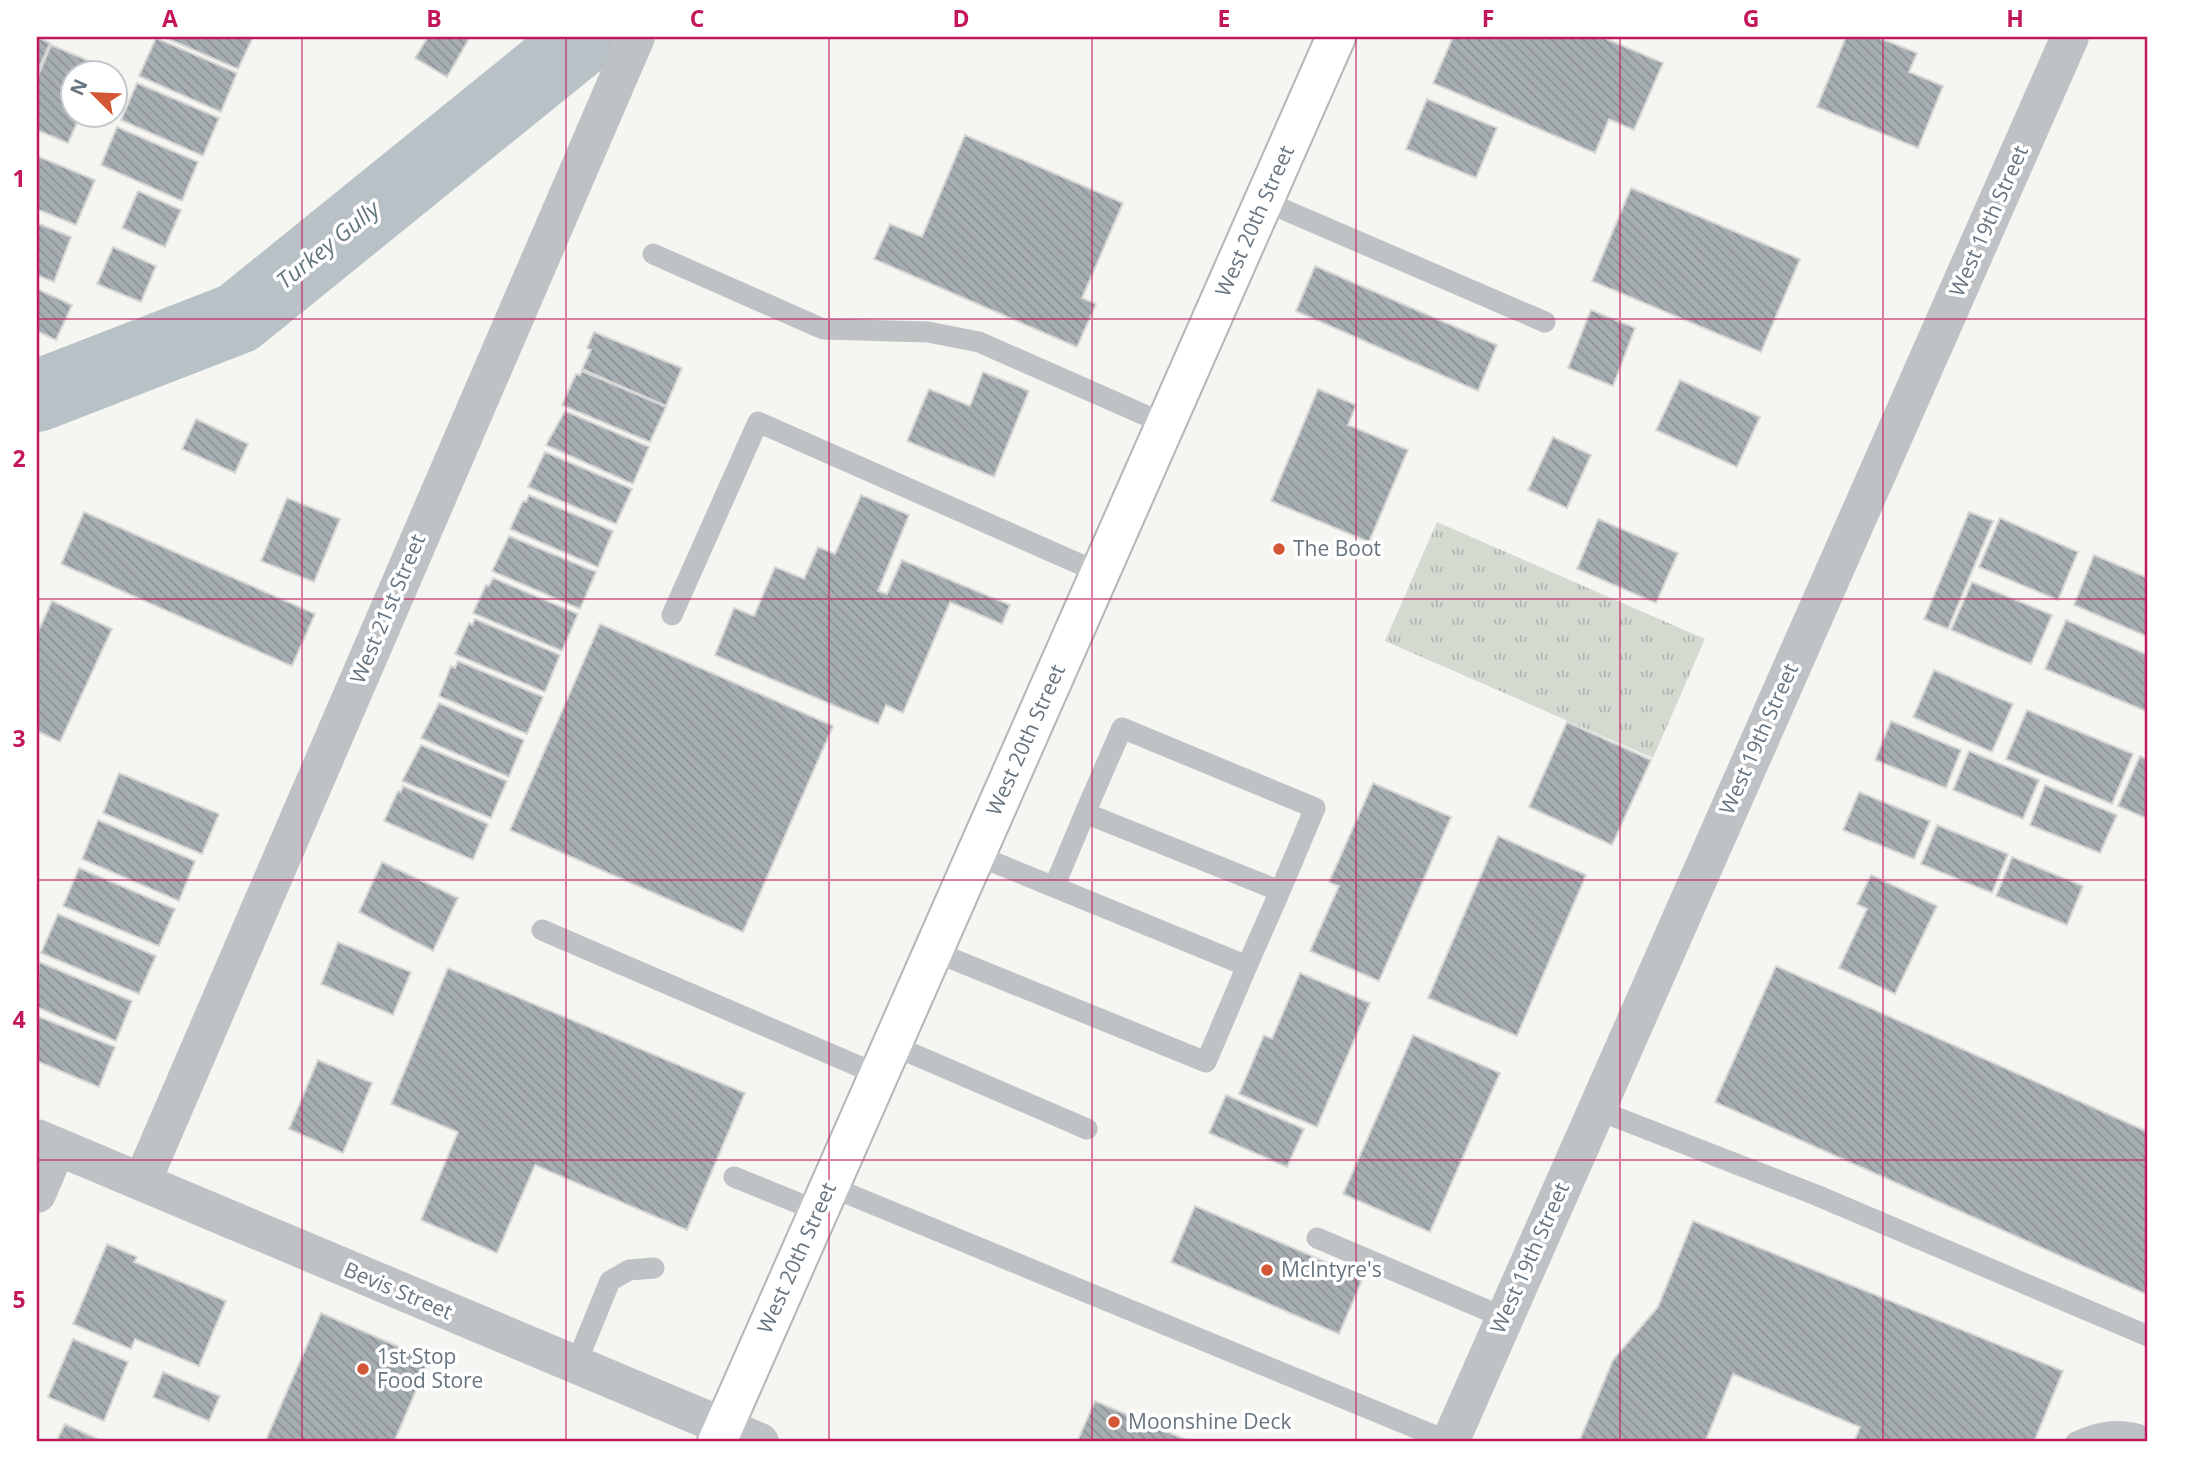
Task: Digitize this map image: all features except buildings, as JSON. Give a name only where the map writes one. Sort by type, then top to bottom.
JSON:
[{"type":"main road","name":"West 20th Street","points":[[720,1435],[1336,37]]},
{"type":"street","name":"West 21st Street","points":[[142,1182],[636,37]]},
{"type":"street","name":"West 19th Street","points":[[1450,1442],[2070,37]]},
{"type":"street","name":"Bevis Street","points":[[47,1142],[576,1364],[720,1435],[760,1442]]},
{"type":"street","points":[[37,1194],[47,1142]]},
{"type":"lane","points":[[1264,201],[1545,322]]},
{"type":"lane","points":[[653,254],[823,329],[928,332],[979,342],[1166,424]]},
{"type":"lane","points":[[672,615],[758,422],[1100,573]]},
{"type":"lane","points":[[933,951],[1206,1062],[1315,808],[1122,728],[1054,887]]},
{"type":"lane","points":[[1085,813],[1280,891]]},
{"type":"lane","points":[[976,855],[1247,966]]},
{"type":"lane","points":[[542,930],[885,1060],[1087,1129]]},
{"type":"lane","points":[[1595,1109],[1816,1195],[2148,1336]]},
{"type":"lane","points":[[734,1177],[824,1198],[1450,1442]]},
{"type":"lane","points":[[1317,1238],[1503,1317]]},
{"type":"lane","points":[[576,1364],[610,1282],[628,1270],[654,1268]]},
{"type":"lane","points":[[2076,1442],[2115,1431],[2132,1431],[2148,1438]]},
{"type":"green space","points":[[1437,522],[1705,639],[1653,758],[1385,641]]},
{"type":"waterway","name":"Turkey Gully","points":[[37,396],[238,318],[585,37]]},
{"type":"place","name":"The Boot","points":[[1279,549]]},
{"type":"place","name":"McIntyre's","points":[[1267,1270]]},
{"type":"place","name":"1st Stop Food Store","points":[[363,1369]]},
{"type":"place","name":"Moonshine Deck","points":[[1114,1422]]}]
